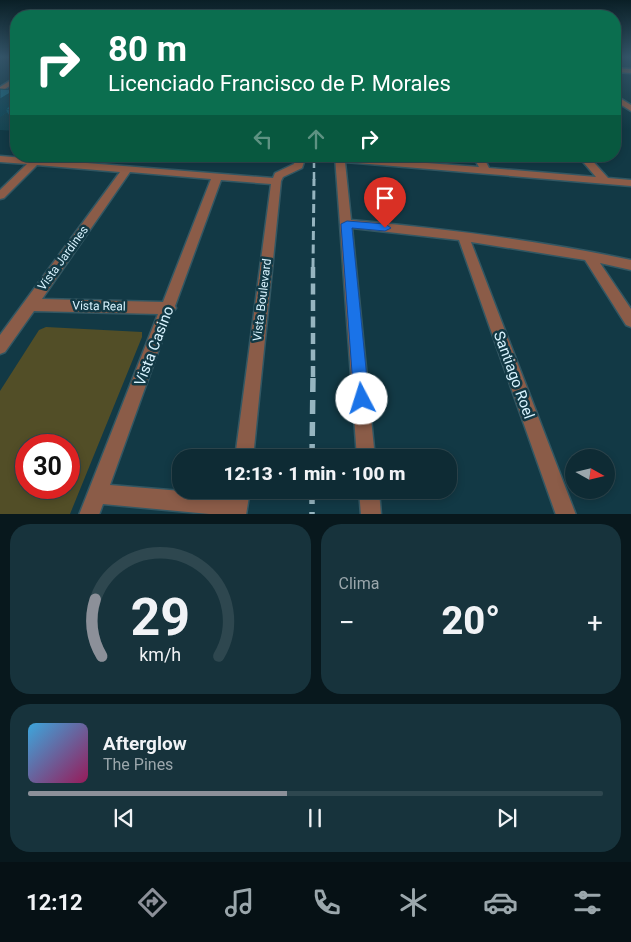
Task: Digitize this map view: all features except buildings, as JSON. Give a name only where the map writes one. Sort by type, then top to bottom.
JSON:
[{"type":"street","points":[[621,101],[631,109]]},
{"type":"street","points":[[0,196],[34,162]]},
{"type":"street","points":[[46,162],[276,181],[279,176],[299,166],[300,162]]},
{"type":"street","points":[[340,162],[365,449]]},
{"type":"street","points":[[385,162],[631,183]]},
{"type":"street","points":[[481,162],[486,171]]},
{"type":"street","points":[[588,162],[605,181]]},
{"type":"street","name":"Vista Jardines","points":[[0,347],[127,169]]},
{"type":"street","name":"Vista Casino","points":[[89,514],[169,308],[217,176]]},
{"type":"street","name":"Vista Boulevard","points":[[245,449],[276,181]]},
{"type":"street","points":[[347,224],[462,235],[588,255],[631,265]]},
{"type":"street","name":"Santiago Roel","points":[[462,235],[566,514]]},
{"type":"street","points":[[588,255],[631,321]]},
{"type":"street","name":"Vista Real","points":[[30,304],[169,308]]},
{"type":"street","points":[[97,494],[238,504]]},
{"type":"street","points":[[370,499],[371,514]]},
{"type":"shaded area","points":[[10,91],[10,131],[0,130],[0,97]]},
{"type":"shaded area","points":[[46,327],[142,332],[142,337],[80,489],[80,434],[15,434],[15,499],[76,499],[70,514],[0,514],[0,391],[39,330]]},
{"type":"railway","points":[[314,162],[314,179]]},
{"type":"railway","points":[[313,267],[314,179]]},
{"type":"railway","points":[[313,267],[313,375]]},
{"type":"railway","points":[[312,449],[313,375]]},
{"type":"railway","points":[[312,499],[312,514]]},
{"type":"route","points":[[362,399],[347,224],[385,228]]}]
